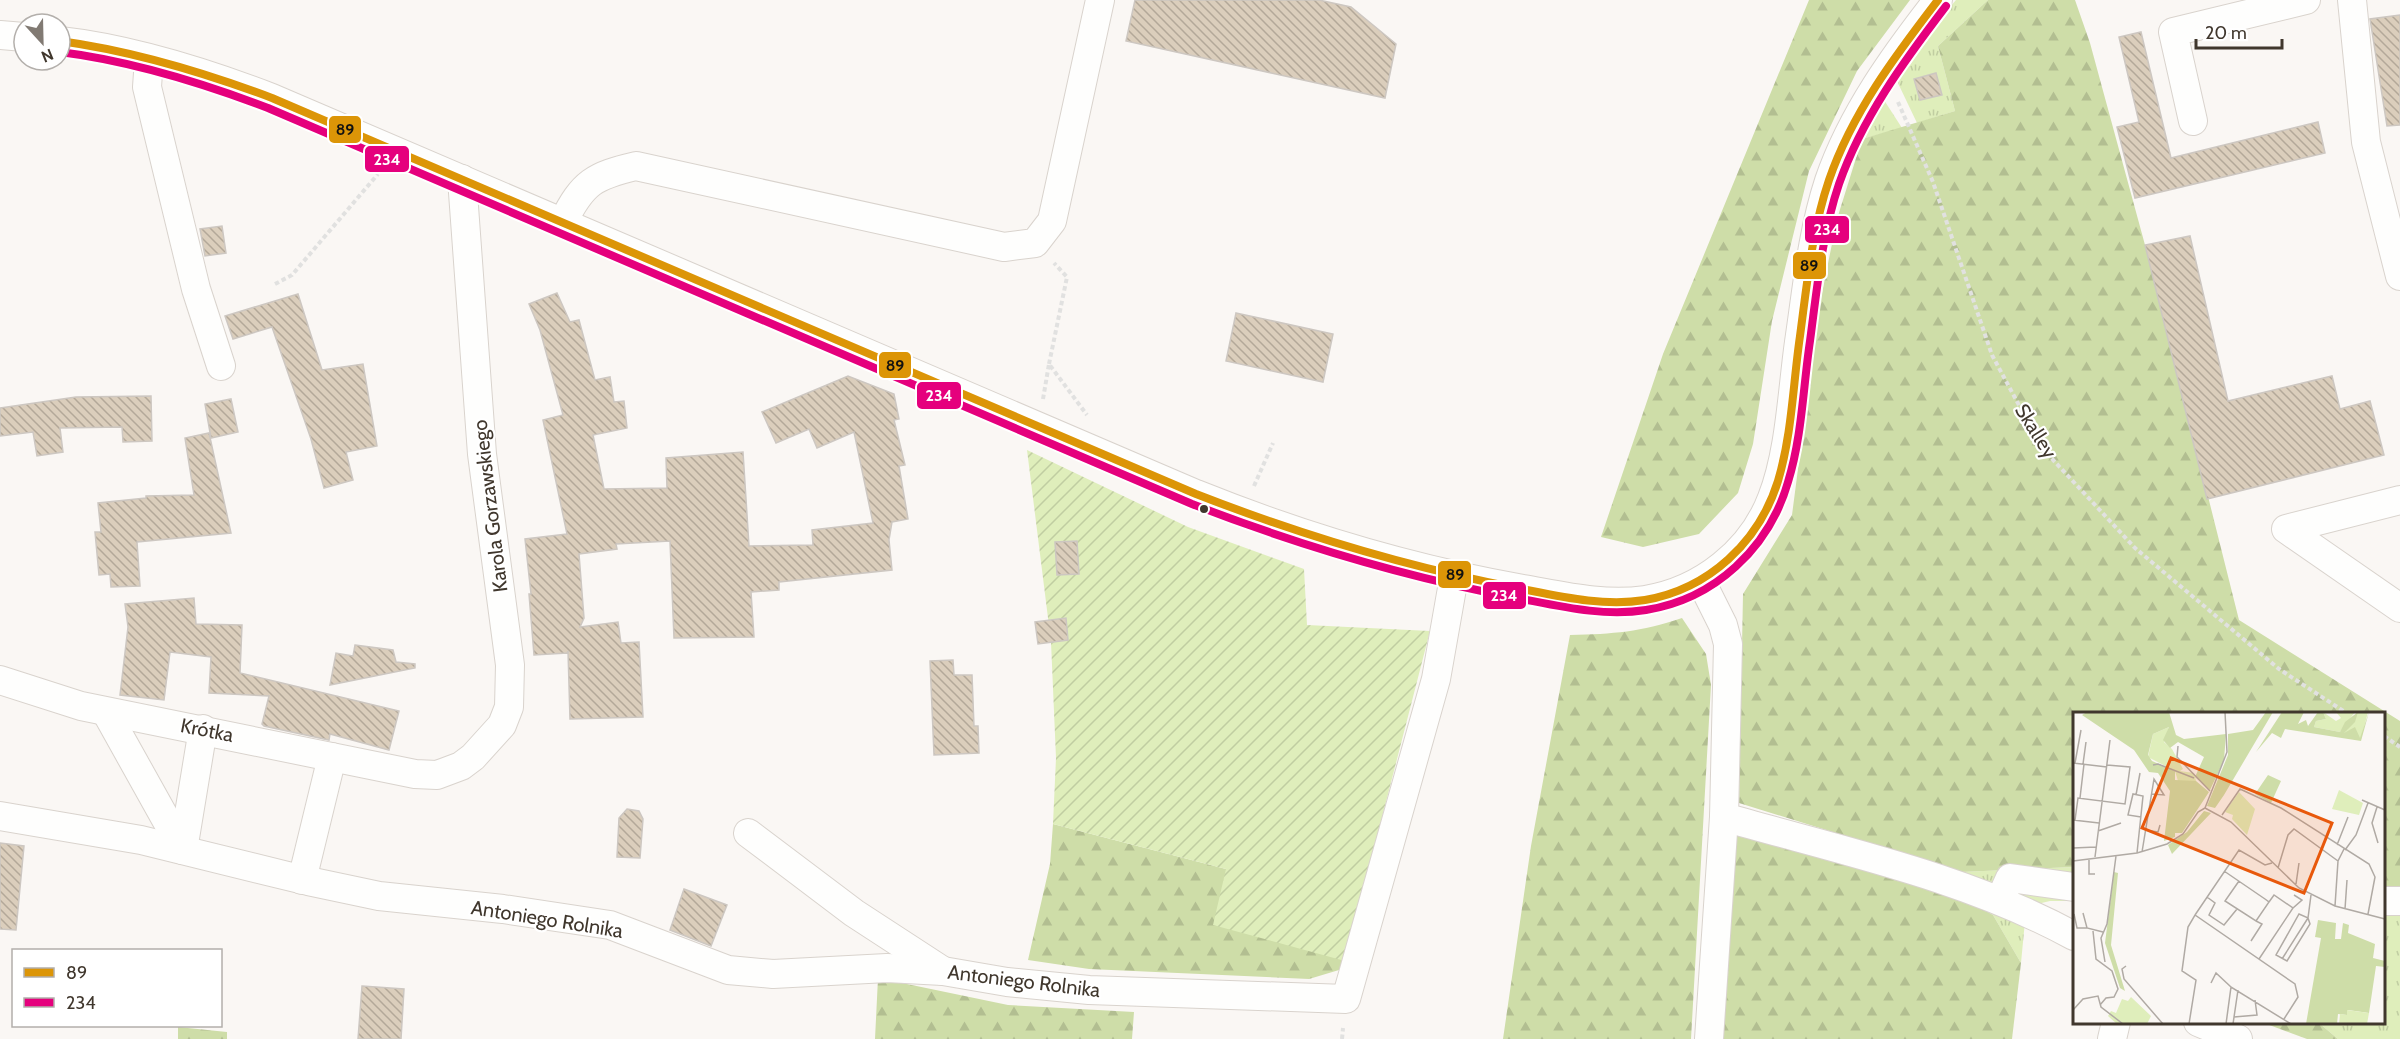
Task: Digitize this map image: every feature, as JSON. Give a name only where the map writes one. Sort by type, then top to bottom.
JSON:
[{"type":"street","points":[[563,222],[577,194],[604,173],[636,166],[1004,248],[1035,243],[1052,221],[1100,0]]},
{"type":"street","points":[[72,42],[208,74],[240,86],[1240,512],[1318,540],[1454,577],[1577,599],[1615,603],[1647,600],[1701,581],[1731,559],[1757,530],[1773,496],[1780,472],[1815,235],[1830,179],[1878,80],[1938,0]]},
{"type":"street","points":[[2193,121],[2173,32],[2306,0]]},
{"type":"street","points":[[2352,0],[2366,142],[2400,276]]},
{"type":"street","points":[[149,59],[147,87],[196,290],[221,366]]},
{"type":"street","name":"Karola Gorzawskiego","points":[[415,774],[436,775],[461,766],[473,757],[502,725],[509,707],[510,665],[482,454],[462,179]]},
{"type":"street","points":[[2400,500],[2286,529],[2400,608]]},
{"type":"street","name":"Antoniego Rolnika","points":[[0,816],[183,850],[302,880],[379,896],[503,909],[610,925],[728,970],[773,974],[887,968],[943,971],[1007,982],[1089,990],[1346,999],[1436,679],[1454,577]]},
{"type":"street","points":[[1701,581],[1718,612],[1728,644],[1724,817],[1709,1039]]},
{"type":"street","name":"Krótka","points":[[0,681],[106,712],[203,729],[415,774]]},
{"type":"street","points":[[106,712],[183,850]]},
{"type":"street","points":[[183,850],[203,729]]},
{"type":"street","points":[[302,880],[332,757]]},
{"type":"street","points":[[1724,817],[1953,883],[2000,900],[2073,936]]},
{"type":"street","points":[[748,834],[854,914],[943,971]]},
{"type":"street","points":[[2000,900],[2010,878],[2073,887]]},
{"type":"street","points":[[2112,1039],[2116,1024]]},
{"type":"street","points":[[2200,1024],[2238,1039]]},
{"type":"path","name":"Skalley","points":[[1878,80],[1892,92],[1907,118],[1933,182],[1992,355],[2042,448],[2135,548],[2279,669],[2345,712]]},
{"type":"path","points":[[275,285],[292,275],[384,170]]},
{"type":"path","points":[[1035,243],[1067,277],[1041,409]]},
{"type":"path","points":[[1049,364],[1089,417]]},
{"type":"path","points":[[1253,489],[1273,443]]},
{"type":"path","points":[[2385,737],[2400,747]]},
{"type":"green space","points":[[1809,0],[1910,0],[1857,71],[1809,171],[1772,321],[1753,444],[1738,493],[1699,534],[1643,547],[1601,537],[1663,354]]},
{"type":"green space","points":[[1956,0],[1988,0],[1938,46],[1955,111],[1917,123],[1896,79],[1932,28]]},
{"type":"green space","points":[[1988,0],[2075,0],[2090,43],[2145,245],[2239,620],[2400,721],[2400,886],[2385,887],[2385,712],[2073,712],[2073,867],[1961,872],[1739,803],[1743,594],[1792,515],[1819,308],[1837,219],[1862,139],[1955,111],[1938,46]]},
{"type":"green space","points":[[1884,100],[1902,128],[1862,139]]},
{"type":"green space","points":[[1027,450],[1188,527],[1304,569],[1307,625],[1430,631],[1345,961],[1213,925],[1226,869],[1053,824],[1056,758],[1051,642]]},
{"type":"green space","points":[[1682,618],[1706,654],[1711,685],[1691,1039],[1503,1039],[1531,846],[1570,635],[1627,631]]},
{"type":"green space","points":[[1053,824],[1226,869],[1345,961],[1339,970],[1309,979],[1089,969],[1028,960],[1050,864]]},
{"type":"green space","points":[[1731,832],[1963,898],[1993,915],[2021,963],[2012,1039],[1723,1039]]},
{"type":"green space","points":[[2073,867],[2073,901],[2050,901],[2033,905],[2025,921],[2021,963],[1993,915],[1963,898],[1961,872]]},
{"type":"green space","points":[[2400,886],[2400,1039],[2338,1039],[2320,1024],[2385,1024],[2385,887]]},
{"type":"green space","points":[[878,978],[1008,1005],[1134,1012],[1132,1039],[875,1039]]},
{"type":"green space","points":[[2267,1024],[2320,1024],[2338,1039],[2307,1039]]},
{"type":"green space","points":[[178,1027],[227,1032],[227,1039],[178,1039]]},
{"type":"building","points":[[1135,0],[1319,0],[1351,7],[1396,44],[1385,98],[1126,41]]},
{"type":"building","points":[[2400,15],[2400,125],[2387,126],[2370,19]]},
{"type":"building","points":[[2141,32],[2171,158],[2318,122],[2325,153],[2135,198],[2117,127],[2139,122],[2119,37]]},
{"type":"building","points":[[1936,73],[1942,95],[1920,100],[1914,79]]},
{"type":"building","points":[[222,226],[226,253],[205,256],[200,229]]},
{"type":"building","points":[[2190,236],[2228,401],[2332,376],[2340,409],[2370,401],[2384,455],[2207,499],[2145,245]]},
{"type":"building","points":[[557,293],[570,322],[579,320],[595,380],[610,377],[614,402],[624,401],[627,428],[593,435],[604,489],[667,488],[666,458],[743,452],[749,546],[813,545],[812,530],[873,523],[854,432],[817,448],[809,429],[776,443],[762,412],[848,376],[894,394],[899,419],[894,420],[905,465],[899,466],[908,519],[892,522],[889,540],[892,570],[779,582],[779,590],[751,592],[754,637],[674,638],[670,541],[616,544],[617,549],[579,554],[584,618],[580,627],[618,622],[621,643],[639,642],[643,717],[570,719],[568,651],[567,653],[534,655],[525,539],[567,534],[543,420],[563,415],[540,330],[529,304]]},
{"type":"building","points":[[298,294],[322,370],[363,364],[377,446],[346,452],[353,480],[324,488],[311,439],[272,327],[233,339],[225,316]]},
{"type":"building","points":[[1236,313],[1333,334],[1323,382],[1226,361]]},
{"type":"building","points":[[151,396],[152,441],[123,442],[122,427],[60,428],[63,452],[37,456],[33,432],[0,436],[0,408],[76,397]]},
{"type":"building","points":[[231,399],[238,432],[211,438],[205,404]]},
{"type":"building","points":[[209,433],[231,533],[137,542],[140,586],[111,587],[110,574],[99,575],[95,532],[101,532],[98,503],[146,498],[146,496],[194,495],[185,438]]},
{"type":"building","points":[[1077,541],[1079,574],[1057,575],[1055,542]]},
{"type":"building","points":[[194,598],[196,624],[242,625],[240,673],[399,711],[389,750],[330,734],[329,740],[264,726],[262,724],[269,696],[209,693],[211,657],[170,652],[164,700],[120,695],[128,627],[125,604]]},
{"type":"building","points":[[1066,618],[1068,640],[1038,644],[1035,622]]},
{"type":"building","points":[[355,645],[393,650],[396,662],[415,664],[415,668],[330,685],[336,653],[353,656]]},
{"type":"building","points":[[953,660],[954,675],[972,675],[974,726],[978,726],[979,753],[934,755],[930,661]]},
{"type":"building","points":[[627,809],[639,811],[643,819],[640,858],[617,857],[619,818]]},
{"type":"building","points":[[0,843],[24,846],[16,930],[0,929]]},
{"type":"building","points":[[684,889],[727,905],[711,946],[670,930]]},
{"type":"building","points":[[362,986],[404,989],[401,1039],[358,1039]]},
{"type":"transit line","name":"89","points":[[72,43],[114,50],[168,64],[272,98],[1235,509],[1395,560],[1476,580],[1564,597],[1629,602],[1668,594],[1710,574],[1744,543],[1758,524],[1769,503],[1783,463],[1811,257],[1818,218],[1829,180],[1862,108],[1906,42],[1938,0]]},
{"type":"transit line","name":"234","points":[[72,54],[166,74],[268,108],[1192,504],[1232,519],[1393,570],[1475,590],[1565,607],[1630,612],[1671,604],[1695,595],[1736,567],[1768,528],[1779,506],[1793,465],[1821,262],[1828,222],[1839,184],[1848,160],[1885,91],[1946,6]]}]
